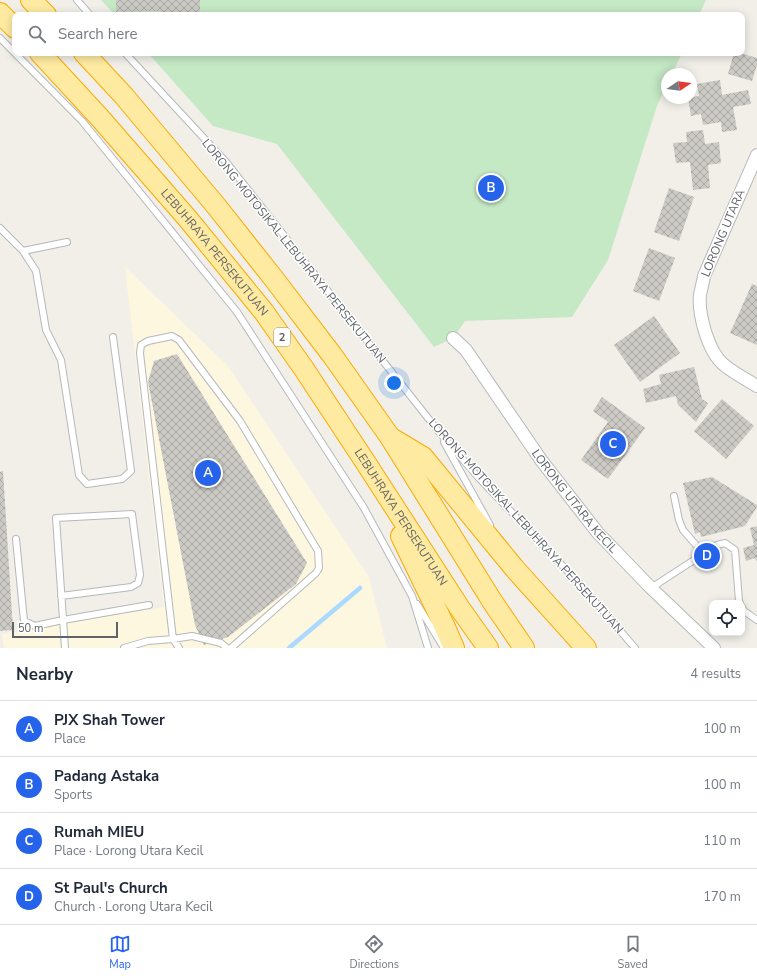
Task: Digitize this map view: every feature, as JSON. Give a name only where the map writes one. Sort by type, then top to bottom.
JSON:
[{"type":"highway","points":[[31,0],[43,12]]},
{"type":"highway","points":[[0,13],[12,25]]},
{"type":"highway","name":"LEBUHRAYA PERSEKUTUAN","points":[[43,56],[100,118],[188,219],[264,312],[304,369],[459,607],[488,648]]},
{"type":"highway","name":"2","points":[[87,56],[124,96],[217,207],[274,278],[332,355],[390,437],[488,594],[524,648]]},
{"type":"highway","points":[[390,437],[423,457],[515,569],[586,648]]},
{"type":"highway","points":[[364,460],[454,648]]},
{"type":"street","name":"LORONG UTARA","points":[[757,155],[704,276],[700,296],[700,309],[705,334],[712,349],[722,364],[757,386]]},
{"type":"street","name":"LORONG UTARA KECIL","points":[[453,338],[466,350],[541,460],[598,533],[651,588],[714,648]]},
{"type":"lane","points":[[77,0],[87,12]]},
{"type":"lane","points":[[0,38],[12,50]]},
{"type":"lane","points":[[18,56],[82,121],[236,312],[364,508],[412,596],[444,648]]},
{"type":"lane","name":"LORONG MOTOSIKAL LEBUHRAYA PERSEKUTUAN","points":[[128,56],[226,162],[439,432],[478,477],[580,584],[635,648]]},
{"type":"lane","points":[[0,228],[23,251],[36,271],[46,330],[61,360],[79,476],[87,484],[122,479],[131,471],[113,337]]},
{"type":"lane","points":[[23,251],[67,242]]},
{"type":"lane","points":[[179,648],[173,639],[140,352],[141,345],[148,340],[172,336],[179,340],[240,421],[318,551],[319,568],[316,573],[231,648]]},
{"type":"lane","points":[[439,432],[492,528]]},
{"type":"lane","points":[[674,496],[679,520],[683,530],[703,553]]},
{"type":"lane","points":[[61,596],[131,587],[138,583],[140,575],[132,514],[56,518],[61,596],[65,648]]},
{"type":"lane","points":[[496,535],[515,569]]},
{"type":"lane","points":[[16,540],[24,621],[35,626],[149,605]]},
{"type":"lane","points":[[651,588],[703,553],[717,545],[725,543],[735,550],[739,600]]},
{"type":"lane","points":[[412,596],[428,648]]},
{"type":"lane","points":[[745,612],[757,620]]},
{"type":"lane","points":[[124,648],[148,641],[192,636],[221,643],[227,648]]},
{"type":"shaded area","points":[[125,267],[228,366],[369,577],[387,648],[4,648],[2,634],[164,607]]},
{"type":"green space","points":[[101,0],[706,0],[700,12],[112,12]]},
{"type":"green space","points":[[151,56],[681,56],[675,68],[661,68],[661,97],[608,260],[572,317],[465,321],[453,338],[434,347],[277,144],[213,126]]},
{"type":"building","points":[[116,0],[200,0],[200,12],[116,12]]},
{"type":"building","points":[[745,54],[757,58],[757,65],[752,81],[728,74],[733,56],[745,56]]},
{"type":"building","points":[[720,80],[722,95],[748,90],[751,104],[733,107],[737,130],[722,132],[721,122],[703,125],[701,114],[691,116],[689,104],[697,104],[697,96],[699,96],[697,84]]},
{"type":"building","points":[[703,130],[705,144],[719,142],[721,163],[708,165],[710,188],[693,190],[690,162],[676,163],[673,143],[687,142],[686,132]]},
{"type":"building","points":[[669,188],[694,197],[679,241],[654,232]]},
{"type":"building","points":[[649,248],[675,258],[659,301],[633,291]]},
{"type":"building","points":[[752,284],[757,286],[757,345],[730,333]]},
{"type":"building","points":[[654,316],[680,353],[640,382],[614,345]]},
{"type":"building","points":[[177,354],[307,563],[296,584],[228,637],[204,645],[195,625],[148,382],[154,361]]},
{"type":"building","points":[[694,367],[702,399],[708,403],[696,422],[678,405],[676,396],[646,403],[643,389],[661,384],[659,375]]},
{"type":"building","points":[[602,397],[645,428],[608,479],[581,460],[608,422],[593,411]]},
{"type":"building","points":[[722,399],[754,426],[726,459],[694,431]]},
{"type":"building","points":[[3,471],[13,630],[0,631],[0,472]]},
{"type":"building","points":[[712,477],[757,505],[757,507],[745,526],[701,537],[700,532],[695,534],[683,483]]},
{"type":"building","points":[[757,526],[757,562],[755,558],[746,561],[743,548],[754,545],[750,528]]},
{"type":"waterway","points":[[289,648],[360,588]]},
{"type":"place","name":"Padang Astaka","points":[[491,188]]},
{"type":"place","name":"Rumah MIEU","points":[[613,444]]},
{"type":"place","name":"PJX Shah Tower","points":[[208,473]]},
{"type":"place","name":"St Paul's Church","points":[[707,556]]}]
